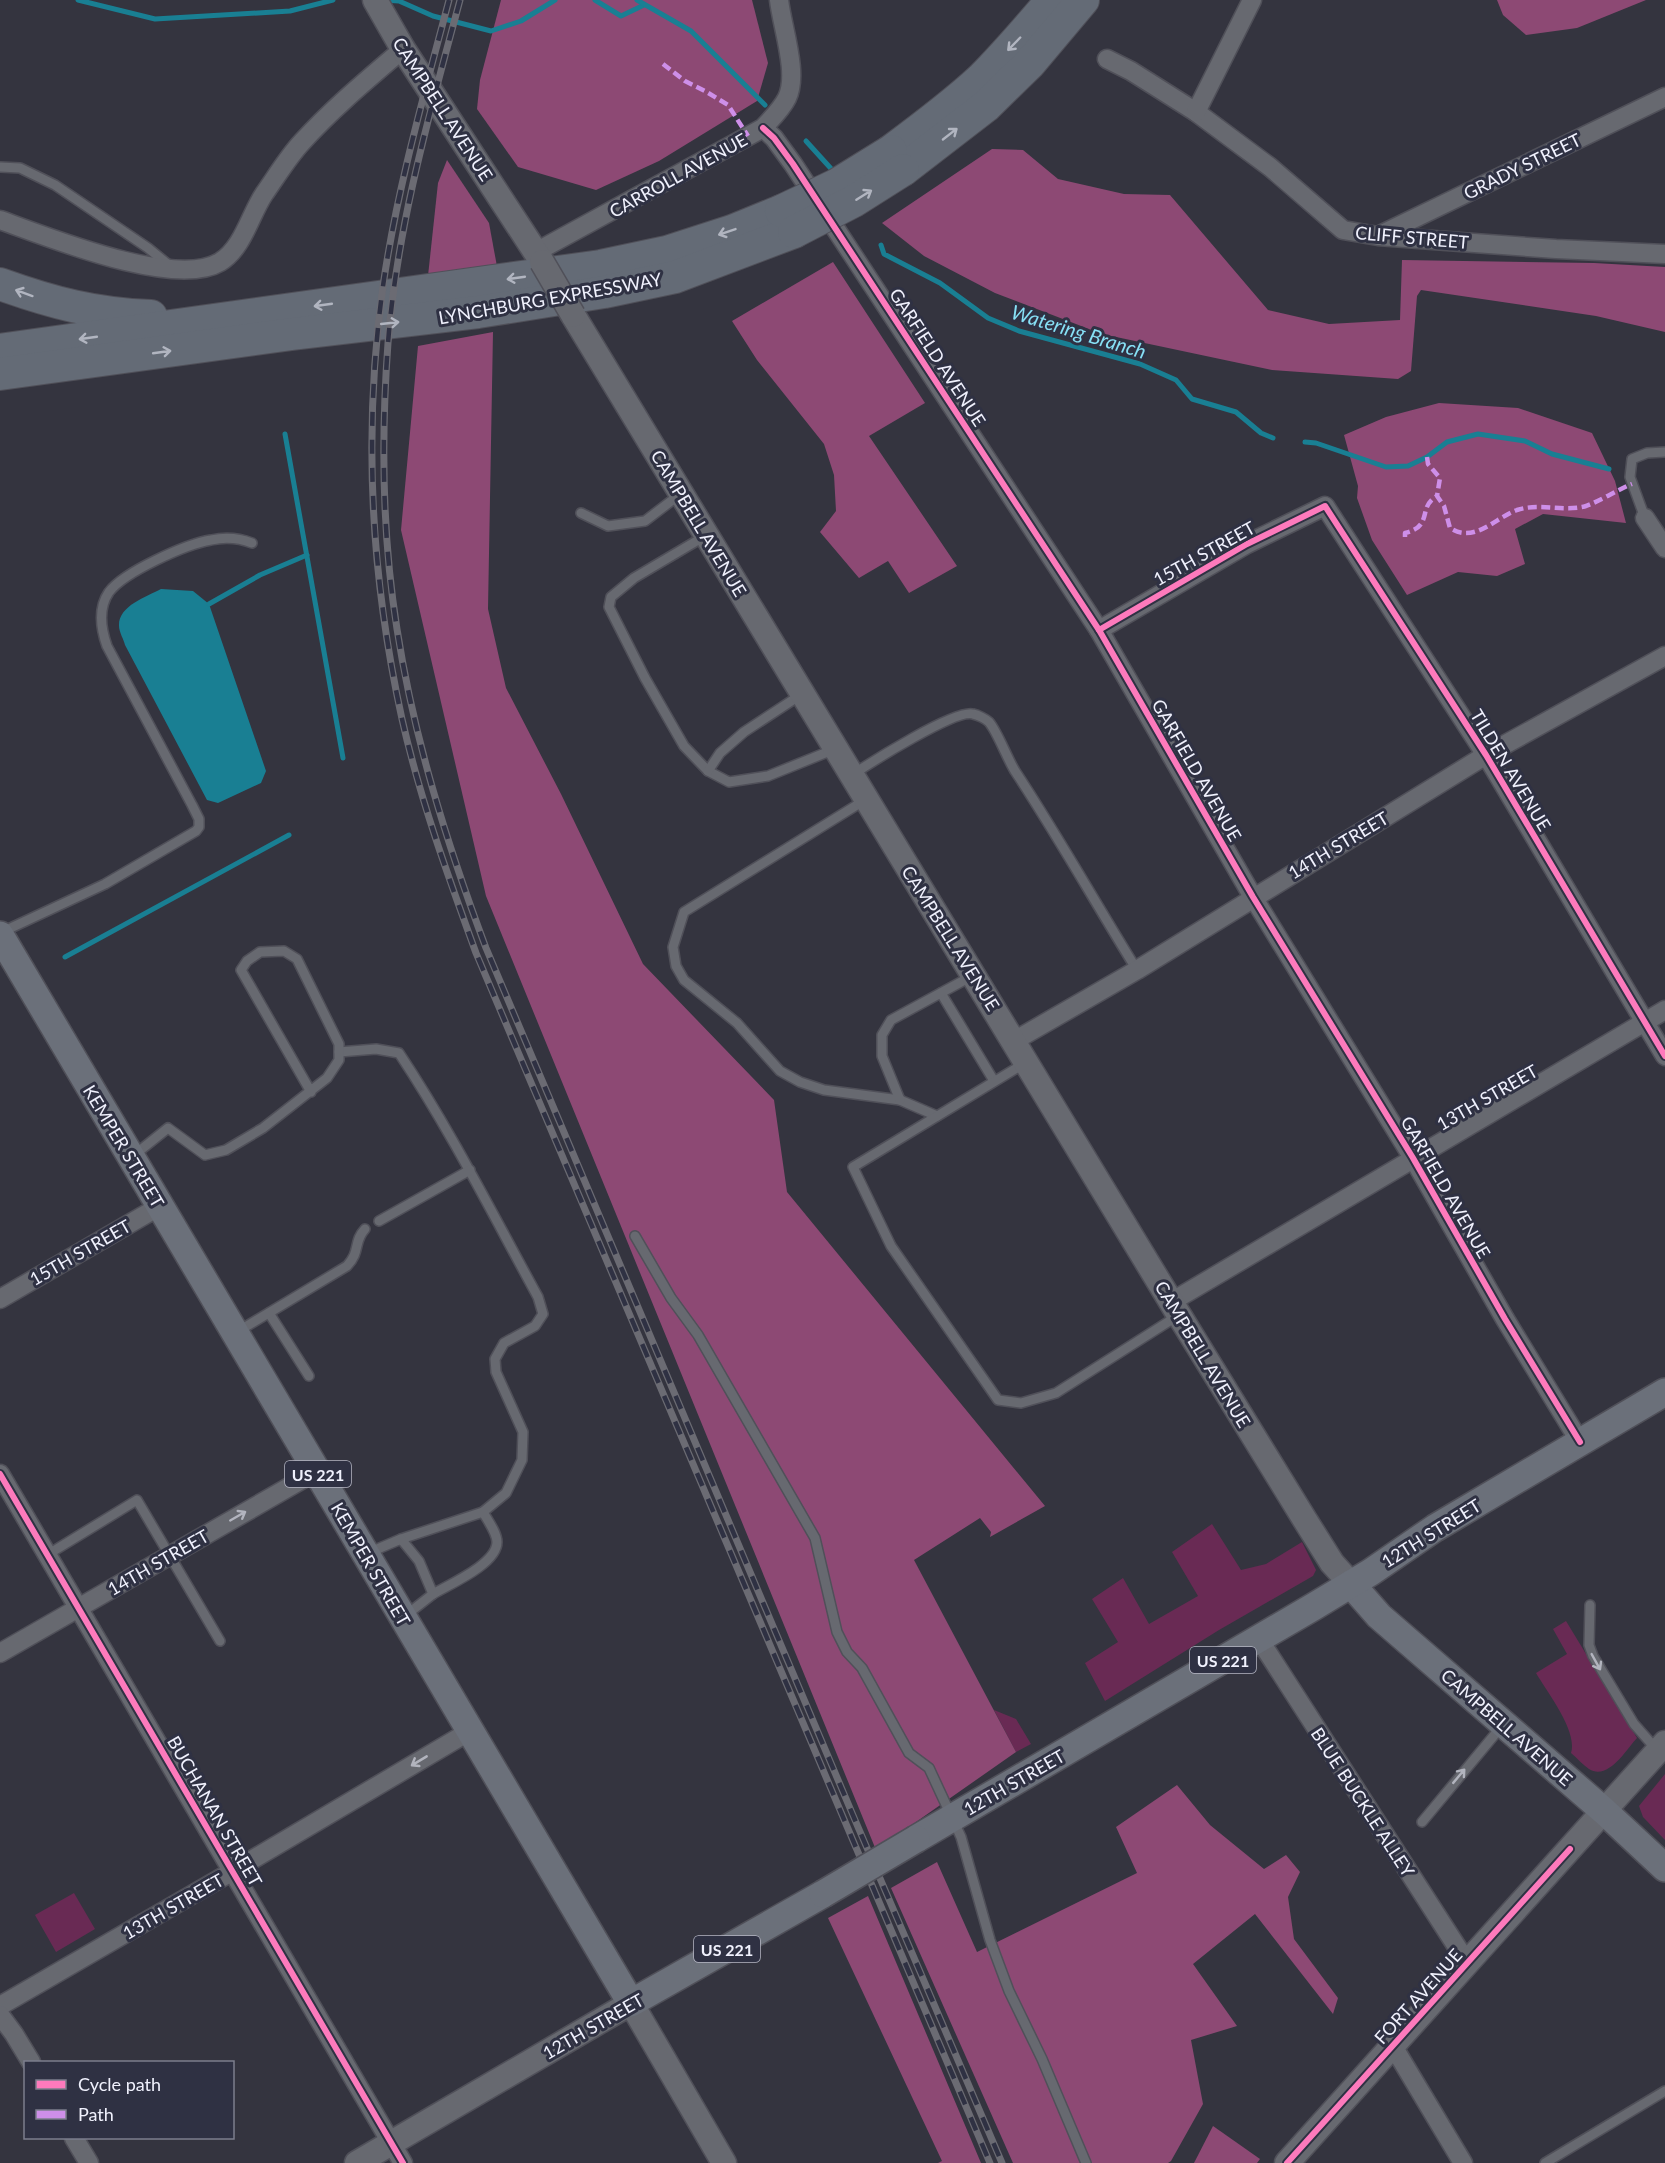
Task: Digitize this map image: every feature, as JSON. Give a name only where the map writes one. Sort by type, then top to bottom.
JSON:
[{"type":"highway","name":"LYNCHBURG EXPRESSWAY","points":[[897,160],[937,116],[981,78],[1022,36],[1052,0]]},
{"type":"highway","name":"LYNCHBURG EXPRESSWAY","points":[[0,374],[292,334],[478,312],[604,292],[675,277],[787,221],[836,185],[897,160],[986,106],[1030,63],[1083,0]]},
{"type":"highway","name":"LYNCHBURG EXPRESSWAY","points":[[0,350],[602,266],[667,252],[732,231],[787,221]]},
{"type":"highway","points":[[0,284],[36,297],[87,310],[131,315],[227,319]]},
{"type":"main road","name":"CAMPBELL AVENUE","points":[[375,0],[403,49],[539,257],[1175,1309],[1332,1563],[1379,1617],[1605,1811],[1665,1869]]},
{"type":"main road","name":"KEMPER STREET","points":[[0,934],[724,2163]]},
{"type":"main road","name":"12TH STREET","points":[[357,2163],[398,2153],[631,2003],[823,1894],[1259,1639],[1351,1584],[1435,1528],[1580,1442],[1662,1401]]},
{"type":"main road","name":"FORT AVENUE","points":[[1287,2163],[1661,1747]]},
{"type":"street","name":"CARROLL AVENUE","points":[[539,257],[680,172],[763,128],[780,109],[788,96],[791,83],[779,0]]},
{"type":"street","points":[[1196,112],[1252,0]]},
{"type":"street","points":[[0,220],[72,246],[124,261],[175,269],[200,268],[219,262],[234,250],[264,194],[301,143],[348,96],[403,49]]},
{"type":"street","name":"CLIFF STREET","points":[[1107,59],[1131,71],[1196,112],[1270,167],[1343,231],[1378,236],[1556,249],[1665,254]]},
{"type":"street","name":"GRADY STREET","points":[[1378,236],[1665,97]]},
{"type":"street","name":"GARFIELD AVENUE","points":[[763,128],[774,138],[793,164],[1099,630],[1253,897],[1413,1158],[1505,1319],[1580,1442]]},
{"type":"street","name":"15TH STREET","points":[[1099,630],[1247,544],[1325,506]]},
{"type":"street","name":"TILDEN AVENUE","points":[[1325,506],[1486,755],[1665,1056]]},
{"type":"street","points":[[1645,518],[1665,548]]},
{"type":"street","name":"14TH STREET","points":[[1014,1041],[1137,970],[1486,755],[1665,656]]},
{"type":"street","name":"13TH STREET","points":[[1175,1309],[1413,1158],[1665,1010]]},
{"type":"street","name":"15TH STREET","points":[[0,1299],[160,1206]]},
{"type":"street","name":"14TH STREET","points":[[0,1653],[317,1471]]},
{"type":"street","name":"BUCHANAN STREET","points":[[0,1474],[398,2153]]},
{"type":"street","name":"BLUE BUCKLE ALLEY","points":[[1259,1639],[1468,1964]]},
{"type":"street","name":"13TH STREET","points":[[0,2006],[470,1731]]},
{"type":"street","points":[[0,2015],[30,2061]]},
{"type":"street","points":[[1393,2046],[1463,2163]]},
{"type":"street","points":[[75,2139],[89,2163]]},
{"type":"lane","points":[[0,166],[20,168],[55,185],[175,269]]},
{"type":"lane","points":[[1645,518],[1630,477],[1632,459],[1647,453],[1665,452]]},
{"type":"lane","points":[[581,513],[608,525],[645,521],[681,494]]},
{"type":"lane","points":[[706,535],[634,578],[611,597],[609,607],[645,678],[684,746],[708,771],[729,782],[768,776],[835,749]]},
{"type":"lane","points":[[0,934],[105,884],[196,831],[199,827],[199,819],[192,805],[107,646],[101,628],[103,610],[110,592],[134,573],[184,547],[212,539],[240,539],[252,543]]},
{"type":"lane","points":[[708,771],[720,753],[744,732],[802,694]]},
{"type":"lane","points":[[852,775],[941,723],[966,713],[975,714],[989,722],[1010,762],[1058,836],[1137,970]]},
{"type":"lane","points":[[866,799],[684,912],[673,947],[676,966],[684,980],[737,1023],[780,1071],[824,1090],[900,1100],[937,1116]]},
{"type":"lane","points":[[131,1157],[168,1128],[205,1155],[226,1150],[263,1128],[311,1092],[327,1078],[339,1060],[339,1044],[333,1029],[297,959],[284,951],[260,952],[247,961],[241,970],[311,1092]]},
{"type":"lane","points":[[900,1100],[882,1056],[882,1035],[891,1020],[974,975]]},
{"type":"lane","points":[[941,993],[994,1081]]},
{"type":"lane","points":[[339,1052],[376,1049],[399,1053],[428,1095],[470,1170],[538,1297],[543,1314],[535,1326],[504,1343],[495,1359],[496,1372],[523,1432],[522,1460],[506,1493],[483,1512],[402,1539],[366,1554]]},
{"type":"lane","points":[[1027,1062],[853,1167],[891,1246],[998,1400],[1022,1403],[1056,1393],[1175,1309]]},
{"type":"lane","points":[[378,1221],[470,1170]]},
{"type":"lane","points":[[236,1334],[347,1266],[356,1256],[358,1240],[365,1229]]},
{"type":"lane","points":[[635,1236],[671,1298],[698,1335],[816,1538],[837,1632],[847,1652],[862,1668],[909,1754],[929,1768],[961,1837],[990,1940],[1009,1991],[1042,2059],[1086,2163]]},
{"type":"lane","points":[[270,1313],[309,1376]]},
{"type":"lane","points":[[47,1555],[137,1500],[220,1641]]},
{"type":"lane","points":[[403,1618],[433,1594],[489,1560],[496,1551],[498,1540],[483,1512]]},
{"type":"lane","points":[[402,1539],[419,1561],[433,1594]]},
{"type":"lane","points":[[1590,1605],[1589,1646],[1593,1656],[1634,1725],[1661,1747]]},
{"type":"lane","points":[[1422,1822],[1503,1724]]},
{"type":"lane","points":[[1545,2163],[1665,2091]]},
{"type":"shaded area","points":[[501,0],[752,0],[768,63],[757,101],[659,161],[596,190],[518,167],[477,109],[480,80]]},
{"type":"shaded area","points":[[1497,0],[1646,0],[1577,28],[1526,35],[1503,15]]},
{"type":"shaded area","points":[[992,149],[1023,150],[1058,179],[1124,194],[1170,195],[1268,310],[1329,324],[1400,320],[1402,260],[1594,263],[1665,267],[1665,332],[1596,316],[1421,290],[1417,296],[1411,371],[1398,379],[1272,370],[1102,334],[995,293],[924,256],[882,223]]},
{"type":"shaded area","points":[[447,160],[489,223],[498,272],[428,276],[438,183]]},
{"type":"shaded area","points":[[833,262],[925,403],[869,436],[957,566],[909,593],[888,561],[859,578],[820,532],[836,511],[834,475],[824,444],[757,360],[732,321]]},
{"type":"shaded area","points":[[493,332],[488,609],[506,688],[561,794],[643,964],[774,1100],[787,1192],[1045,1506],[990,1537],[991,1532],[980,1518],[914,1560],[1016,1752],[876,1850],[486,896],[401,530],[418,346]]},
{"type":"shaded area","points":[[1439,403],[1518,408],[1592,433],[1615,481],[1626,523],[1543,514],[1515,529],[1525,564],[1497,576],[1458,572],[1407,595],[1372,540],[1357,498],[1358,486],[1344,435],[1386,417]]},
{"type":"shaded area","points":[[1212,1524],[1241,1570],[1266,1564],[1302,1542],[1316,1570],[1313,1576],[1219,1630],[1105,1701],[1085,1663],[1118,1642],[1092,1599],[1123,1578],[1149,1624],[1198,1596],[1172,1552]]},
{"type":"shaded area","points":[[1566,1621],[1637,1738],[1616,1763],[1603,1771],[1596,1772],[1589,1769],[1571,1753],[1572,1744],[1566,1723],[1536,1673],[1567,1654],[1553,1629]]},
{"type":"shaded area","points":[[994,1710],[1016,1719],[1031,1744],[1016,1752]]},
{"type":"shaded area","points":[[1665,1774],[1665,1840],[1643,1817],[1639,1806]]},
{"type":"shaded area","points":[[1177,1785],[1210,1825],[1264,1869],[1286,1855],[1300,1872],[1288,1897],[1294,1939],[1338,1998],[1333,2014],[1255,1914],[1193,1964],[1237,2026],[1191,2040],[1203,2104],[1171,2161],[1168,2163],[1013,2163],[891,1888],[937,1862],[977,1952],[1137,1873],[1116,1827]]},
{"type":"shaded area","points":[[74,1893],[95,1929],[56,1952],[35,1915]]},
{"type":"shaded area","points":[[868,1896],[981,2163],[938,2163],[942,2161],[828,1918]]},
{"type":"shaded area","points":[[1213,2126],[1260,2159],[1257,2163],[1194,2163]]},
{"type":"water","points":[[161,589],[193,591],[209,604],[266,771],[261,783],[218,803],[207,800],[125,645],[120,631],[120,619],[123,613],[141,599]]},
{"type":"waterway","points":[[78,0],[155,19],[290,11],[333,0]]},
{"type":"waterway","points":[[383,0],[399,1],[433,16],[491,31],[521,21],[555,0]]},
{"type":"waterway","name":"Watering Branch","points":[[595,0],[621,16],[644,5]]},
{"type":"waterway","name":"Watering Branch","points":[[637,0],[691,31],[765,105]]},
{"type":"waterway","name":"Watering Branch","points":[[806,141],[835,173]]},
{"type":"waterway","name":"Watering Branch","points":[[881,245],[884,254],[940,283],[988,318],[1019,331],[1140,364],[1176,380],[1192,399],[1236,412],[1261,433],[1273,438]]},
{"type":"waterway","points":[[285,434],[343,758]]},
{"type":"waterway","name":"Watering Branch","points":[[1305,442],[1316,443],[1386,467],[1408,466],[1427,457],[1447,442],[1478,434],[1525,441],[1552,454],[1609,469]]},
{"type":"waterway","points":[[209,604],[260,575],[307,555]]},
{"type":"waterway","points":[[65,957],[289,835]]},
{"type":"railway","points":[[449,0],[412,142],[389,250],[377,340],[373,395],[373,504],[377,558],[391,666],[409,749],[435,837],[476,953],[990,2163]]},
{"type":"railway","points":[[460,0],[426,127],[407,213],[392,299],[386,379],[384,486],[388,558],[404,670],[422,751],[445,830],[486,948],[1002,2163]]},
{"type":"marked path","points":[[663,64],[685,81],[728,105],[748,136]]},
{"type":"marked path","points":[[1427,457],[1428,464],[1440,478],[1437,496]]},
{"type":"marked path","points":[[1405,537],[1405,533],[1414,530],[1423,521],[1428,505],[1437,496],[1444,506],[1450,528],[1468,533],[1484,528],[1517,510],[1533,507],[1582,507],[1632,484]]},
{"type":"cycle path","points":[[763,128],[774,138],[793,164],[1099,630],[1253,897],[1413,1158],[1505,1319],[1580,1442]]},
{"type":"cycle path","points":[[1099,630],[1247,544],[1325,506],[1486,755],[1665,1056]]},
{"type":"cycle path","points":[[0,1474],[403,2163]]},
{"type":"cycle path","points":[[1287,2163],[1570,1849]]}]
